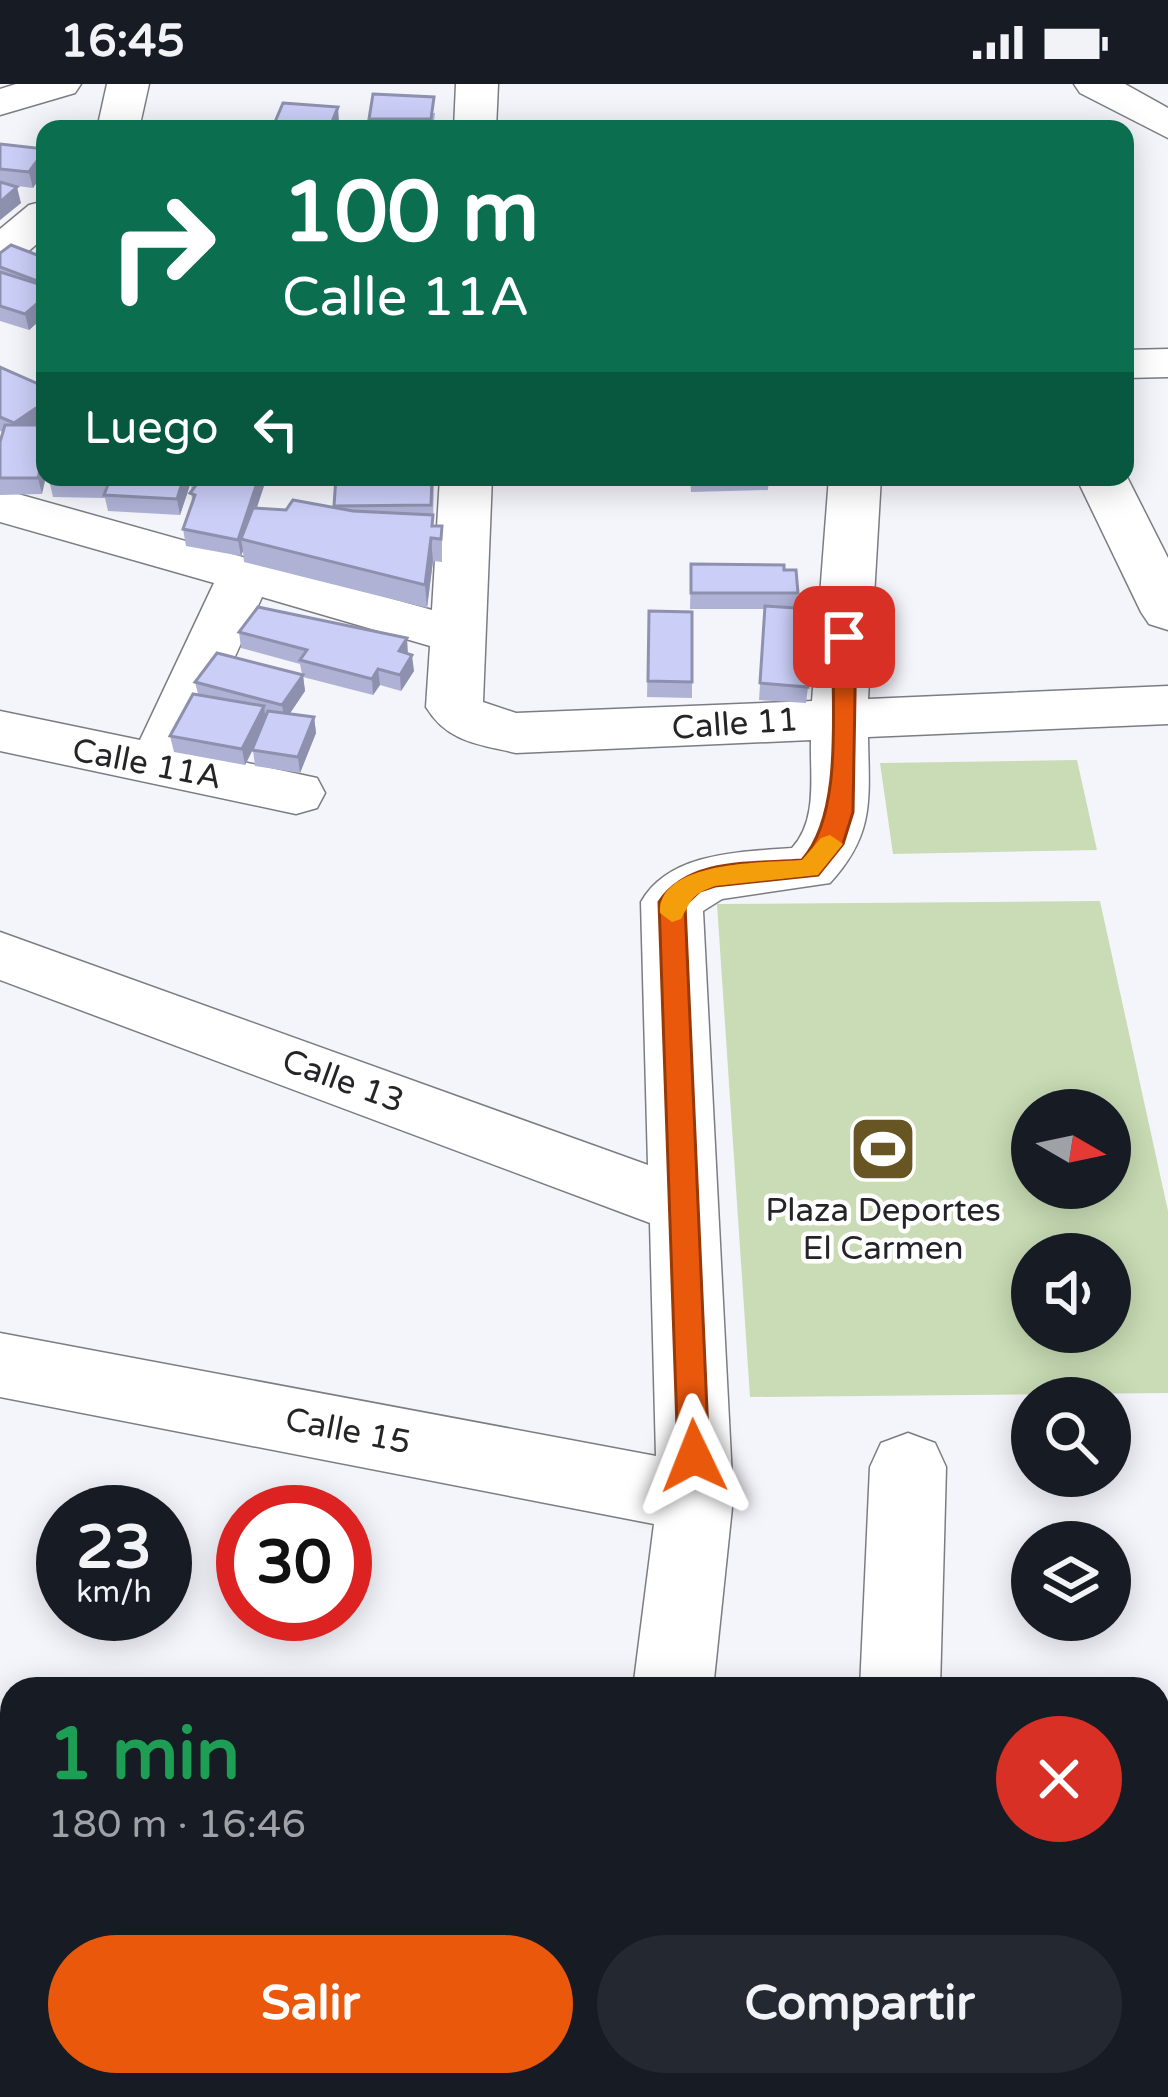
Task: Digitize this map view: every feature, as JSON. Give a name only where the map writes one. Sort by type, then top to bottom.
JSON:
[{"type":"street","points":[[0,102],[60,84]]},
{"type":"street","points":[[120,120],[128,84]]},
{"type":"street","points":[[476,120],[477,84]]},
{"type":"street","points":[[1095,84],[1168,125]]},
{"type":"street","points":[[1134,149],[1168,147]]},
{"type":"street","points":[[0,252],[36,222]]},
{"type":"street","points":[[1134,364],[1168,364]]},
{"type":"street","points":[[0,505],[456,634],[465,486]]},
{"type":"street","points":[[674,1677],[695,1498],[672,902],[691,885],[713,877],[809,868],[830,844],[840,812],[839,717],[854,486]]},
{"type":"street","points":[[1106,486],[1168,612]]},
{"type":"street","points":[[156,766],[246,573]]},
{"type":"street","name":"Calle 11","points":[[456,634],[454,707],[470,723],[516,733],[1168,705]]},
{"type":"street","name":"Calle 11A","points":[[0,730],[296,793]]},
{"type":"street","name":"Calle 13","points":[[0,955],[685,1207]]},
{"type":"street","name":"Calle 15","points":[[0,1365],[695,1498]]},
{"type":"street","points":[[900,1677],[908,1467]]},
{"type":"green space","points":[[1077,760],[1097,850],[893,854],[880,763]]},
{"type":"green space","name":"Plaza Deportes El Carmen","points":[[1100,901],[1168,1211],[1168,1393],[1131,1393],[1131,1377],[1011,1377],[1011,1395],[750,1397],[717,904]]},
{"type":"building","points":[[373,94],[434,97],[431,119],[369,119]]},
{"type":"building","points":[[283,103],[338,107],[333,120],[276,120]]},
{"type":"building","points":[[0,144],[36,148],[36,162],[29,172],[0,169]]},
{"type":"building","points":[[0,182],[17,187],[0,202]]},
{"type":"building","points":[[11,245],[36,255],[36,281],[0,267],[0,253]]},
{"type":"building","points":[[0,272],[36,283],[36,305],[25,314],[0,306]]},
{"type":"building","points":[[0,367],[36,383],[36,408],[14,423],[0,417]]},
{"type":"building","points":[[5,425],[36,425],[36,478],[0,478]]},
{"type":"building","points":[[108,486],[181,486],[177,499],[104,495]]},
{"type":"building","points":[[195,486],[256,486],[238,540],[183,529],[195,495],[190,493]]},
{"type":"building","points":[[335,486],[432,486],[431,505],[334,506]]},
{"type":"building","points":[[293,500],[353,511],[433,515],[432,526],[442,526],[441,539],[431,538],[425,585],[241,539],[253,508],[286,510]]},
{"type":"building","points":[[691,564],[784,565],[784,570],[796,570],[798,593],[691,593]]},
{"type":"building","points":[[765,606],[811,609],[808,687],[760,683]]},
{"type":"building","points":[[258,607],[407,638],[399,651],[412,655],[400,675],[378,669],[372,679],[300,660],[307,650],[239,632]]},
{"type":"building","points":[[649,611],[692,612],[692,682],[648,681]]},
{"type":"building","points":[[217,653],[303,675],[282,705],[195,682]]},
{"type":"building","points":[[193,694],[264,706],[242,749],[170,736]]},
{"type":"building","points":[[268,711],[314,717],[298,757],[252,750]]},
{"type":"slow traffic","points":[[672,913],[672,902],[691,885],[713,877],[809,868],[830,844]]},
{"type":"place","name":"Plaza Deportes El Carmen","points":[[883,1149]]},
{"type":"route","points":[[694,1456],[672,902],[691,885],[713,877],[809,868],[830,844],[840,812],[844,637]]}]
